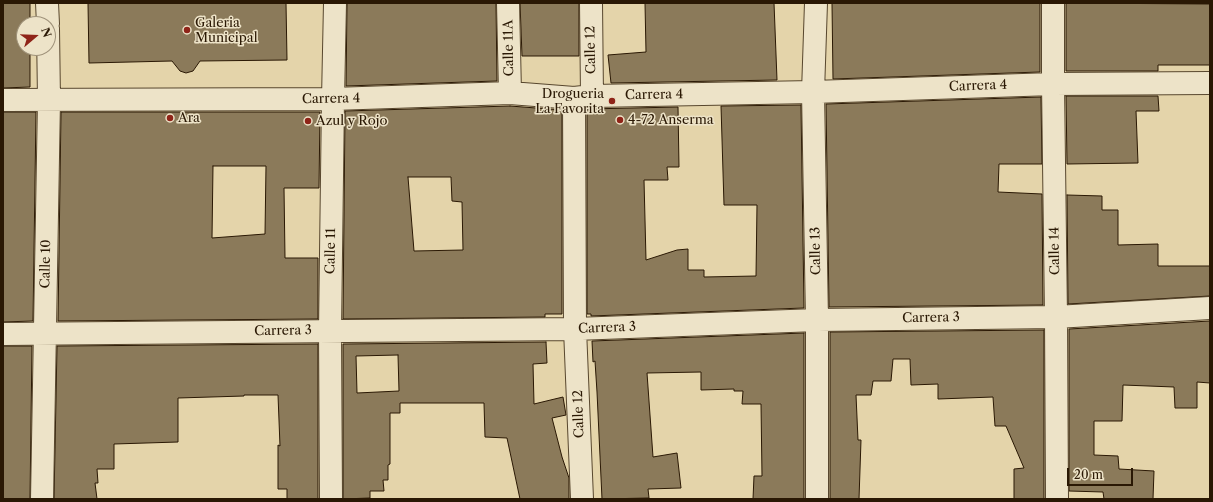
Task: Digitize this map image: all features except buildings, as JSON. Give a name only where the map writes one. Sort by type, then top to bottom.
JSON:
[{"type":"street","points":[[47,3],[48,16]]},
{"type":"street","name":"Calle 11","points":[[331,499],[330,331],[335,3]]},
{"type":"street","name":"Calle 11A","points":[[508,3],[510,93]]},
{"type":"street","name":"Calle 12","points":[[582,499],[575,329],[583,97],[590,3]]},
{"type":"street","name":"Calle 13","points":[[816,3],[813,92],[817,320],[817,499]]},
{"type":"street","name":"Calle 14","points":[[1053,3],[1057,499]]},
{"type":"street","name":"Calle 10","points":[[42,499],[49,100],[48,56]]},
{"type":"street","name":"Carrera 4","points":[[3,100],[333,99],[510,93],[583,97],[813,92],[1053,84],[1210,83]]},
{"type":"street","name":"Carrera 3","points":[[3,334],[575,329],[817,320],[1056,317],[1210,308]]},
{"type":"place","name":"Galeria Municipal","points":[[187,30]]},
{"type":"place","name":"Drogueria La Favorita","points":[[612,101]]},
{"type":"place","name":"Ara","points":[[170,118]]},
{"type":"place","name":"4-72 Anserma","points":[[620,120]]},
{"type":"place","name":"Azul y Rojo","points":[[308,121]]}]
